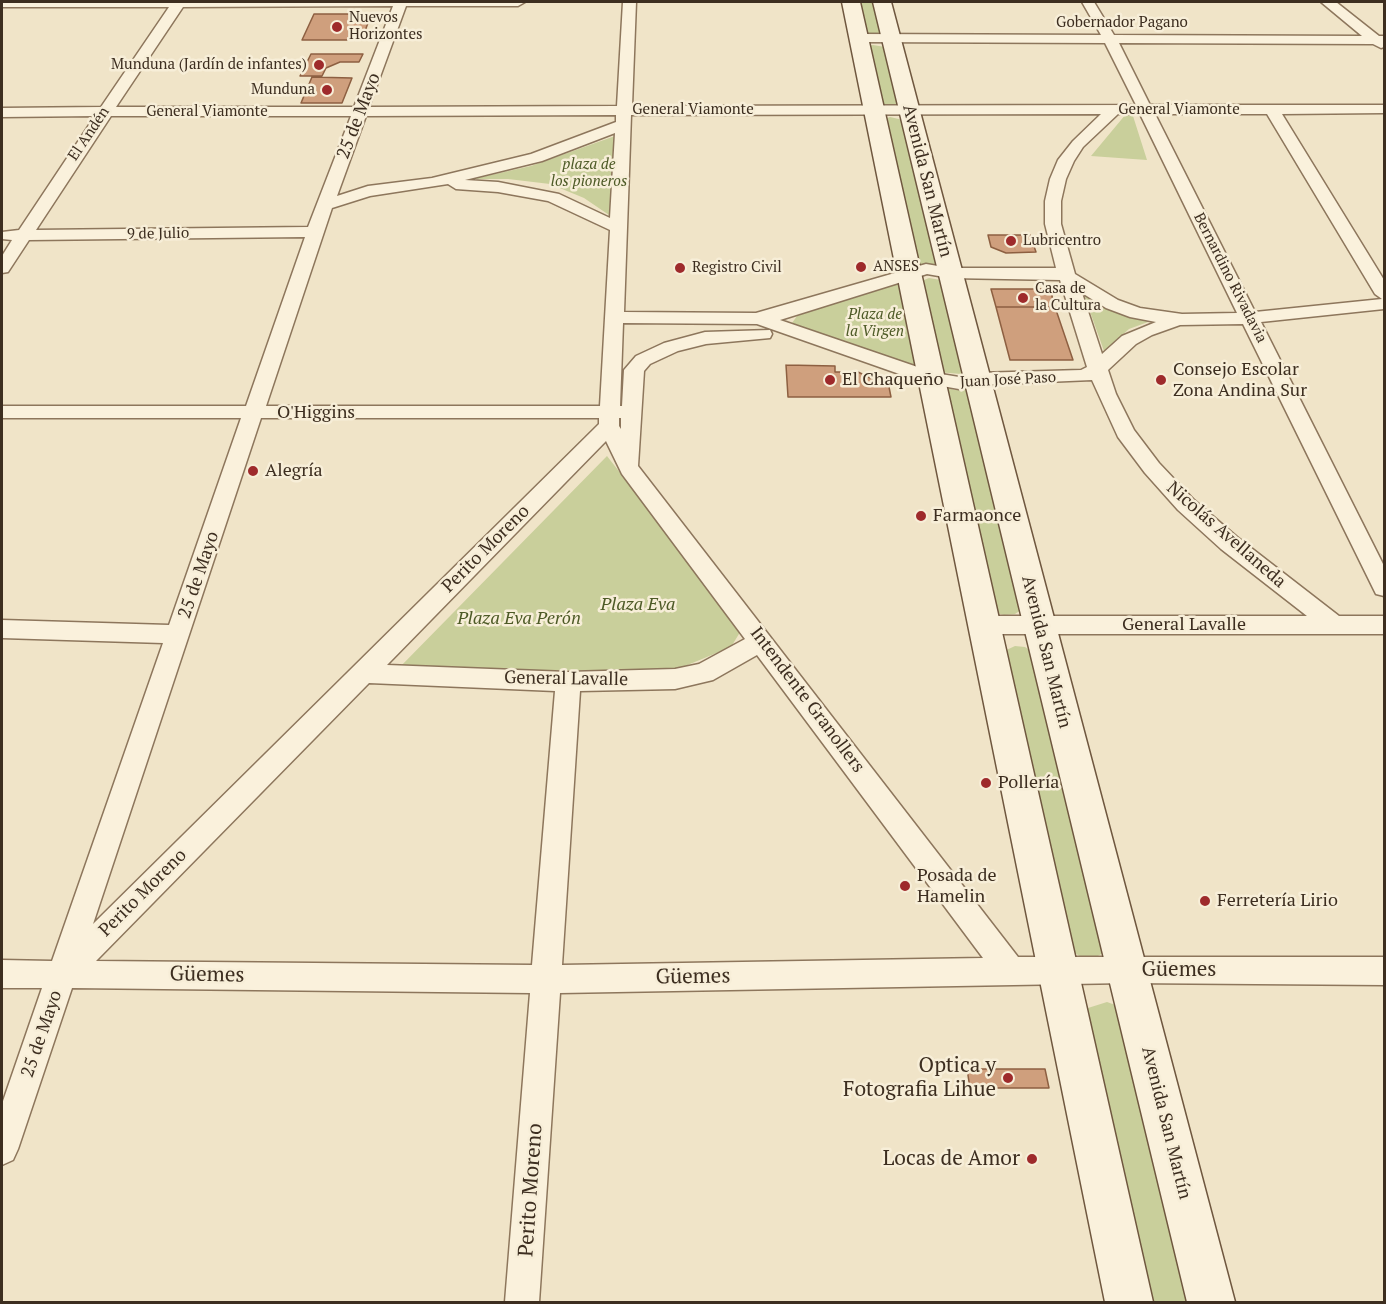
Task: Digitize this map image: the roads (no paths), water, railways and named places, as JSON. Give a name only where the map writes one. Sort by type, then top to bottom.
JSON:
[{"type":"main road","name":"Avenida San Martín","points":[[852,2],[875,38],[909,111],[1211,1302]]},
{"type":"main road","name":"Avenida San Martín","points":[[882,2],[875,38],[875,111],[1129,1302]]},
{"type":"street","name":"El Andén","points":[[2,268],[21,235],[178,2]]},
{"type":"street","name":"25 de Mayo","points":[[2,1149],[324,205],[361,113],[401,2]]},
{"type":"street","points":[[2,3],[518,2]]},
{"type":"street","points":[[609,419],[629,2]]},
{"type":"street","name":"Bernardino Rivadavia","points":[[1088,2],[1110,39],[1146,110],[1384,588]]},
{"type":"street","points":[[1328,2],[1382,43]]},
{"type":"street","name":"Gobernador Pagano","points":[[875,38],[1382,43]]},
{"type":"street","name":"General Viamonte","points":[[2,112],[361,113],[623,118],[875,111],[1384,109]]},
{"type":"street","name":"Nicolás Avellaneda","points":[[1114,110],[1078,144],[1058,179],[1053,201],[1053,224],[1106,394],[1125,432],[1152,468],[1186,505],[1228,543],[1334,625]]},
{"type":"street","points":[[1272,110],[1384,294]]},
{"type":"street","points":[[324,205],[368,191],[432,183],[570,147],[623,118]]},
{"type":"street","points":[[432,183],[498,187],[552,197],[618,228]]},
{"type":"street","name":"9 de Julio","points":[[2,235],[315,232]]},
{"type":"street","name":"Juan José Paso","points":[[614,317],[756,318],[788,313],[926,269],[950,273],[1041,272],[1068,277],[1112,304],[1136,313],[1182,320],[1250,318],[1384,304]]},
{"type":"street","name":"Juan José Paso","points":[[756,318],[932,379],[958,383],[977,379],[1077,377],[1091,374],[1129,340],[1161,325],[1182,320]]},
{"type":"street","points":[[629,469],[634,370],[643,360],[671,347],[705,338],[747,333],[815,337]]},
{"type":"street","name":"O'Higgins","points":[[2,412],[609,419],[631,412]]},
{"type":"street","name":"Intendente Granollers","points":[[609,419],[629,469],[762,640],[1011,970]]},
{"type":"street","name":"Perito Moreno","points":[[63,974],[609,419]]},
{"type":"street","name":"General Lavalle","points":[[984,625],[1384,625]]},
{"type":"street","points":[[2,629],[179,634]]},
{"type":"street","name":"General Lavalle","points":[[361,672],[568,682],[675,679],[713,669],[762,640]]},
{"type":"street","name":"Perito Moreno","points":[[522,1302],[568,682]]},
{"type":"street","name":"Güemes","points":[[2,974],[546,980],[1011,970],[1058,972],[1127,969],[1384,971]]},
{"type":"place","name":"Nuevos Horizontes","points":[[337,27]]},
{"type":"place","name":"Munduna (Jardín de infantes)","points":[[319,65]]},
{"type":"place","name":"Munduna","points":[[327,90]]},
{"type":"place","name":"Lubricentro","points":[[1011,241]]},
{"type":"place","name":"ANSES","points":[[861,267]]},
{"type":"place","name":"Registro Civil","points":[[680,268]]},
{"type":"place","name":"Casa de la Cultura","points":[[1023,298]]},
{"type":"place","name":"El Chaqueño","points":[[830,380]]},
{"type":"place","name":"Consejo Escolar Zona Andina Sur","points":[[1161,380]]},
{"type":"place","name":"Alegría","points":[[253,471]]},
{"type":"place","name":"Farmaonce","points":[[921,516]]},
{"type":"place","name":"Pollería","points":[[986,783]]},
{"type":"place","name":"Posada de Hamelin","points":[[905,886]]},
{"type":"place","name":"Ferretería Lirio","points":[[1205,901]]},
{"type":"place","name":"Optica y Fotografia Lihue","points":[[1008,1078]]},
{"type":"place","name":"Locas de Amor","points":[[1032,1159]]},
{"type":"park label","name":"plaza de los pioneros","points":[[589,174]]},
{"type":"park label","name":"Plaza de la Virgen","points":[[875,324]]},
{"type":"park label","name":"Plaza Eva","points":[[638,605]]},
{"type":"park label","name":"Plaza Eva Perón","points":[[519,619]]}]
